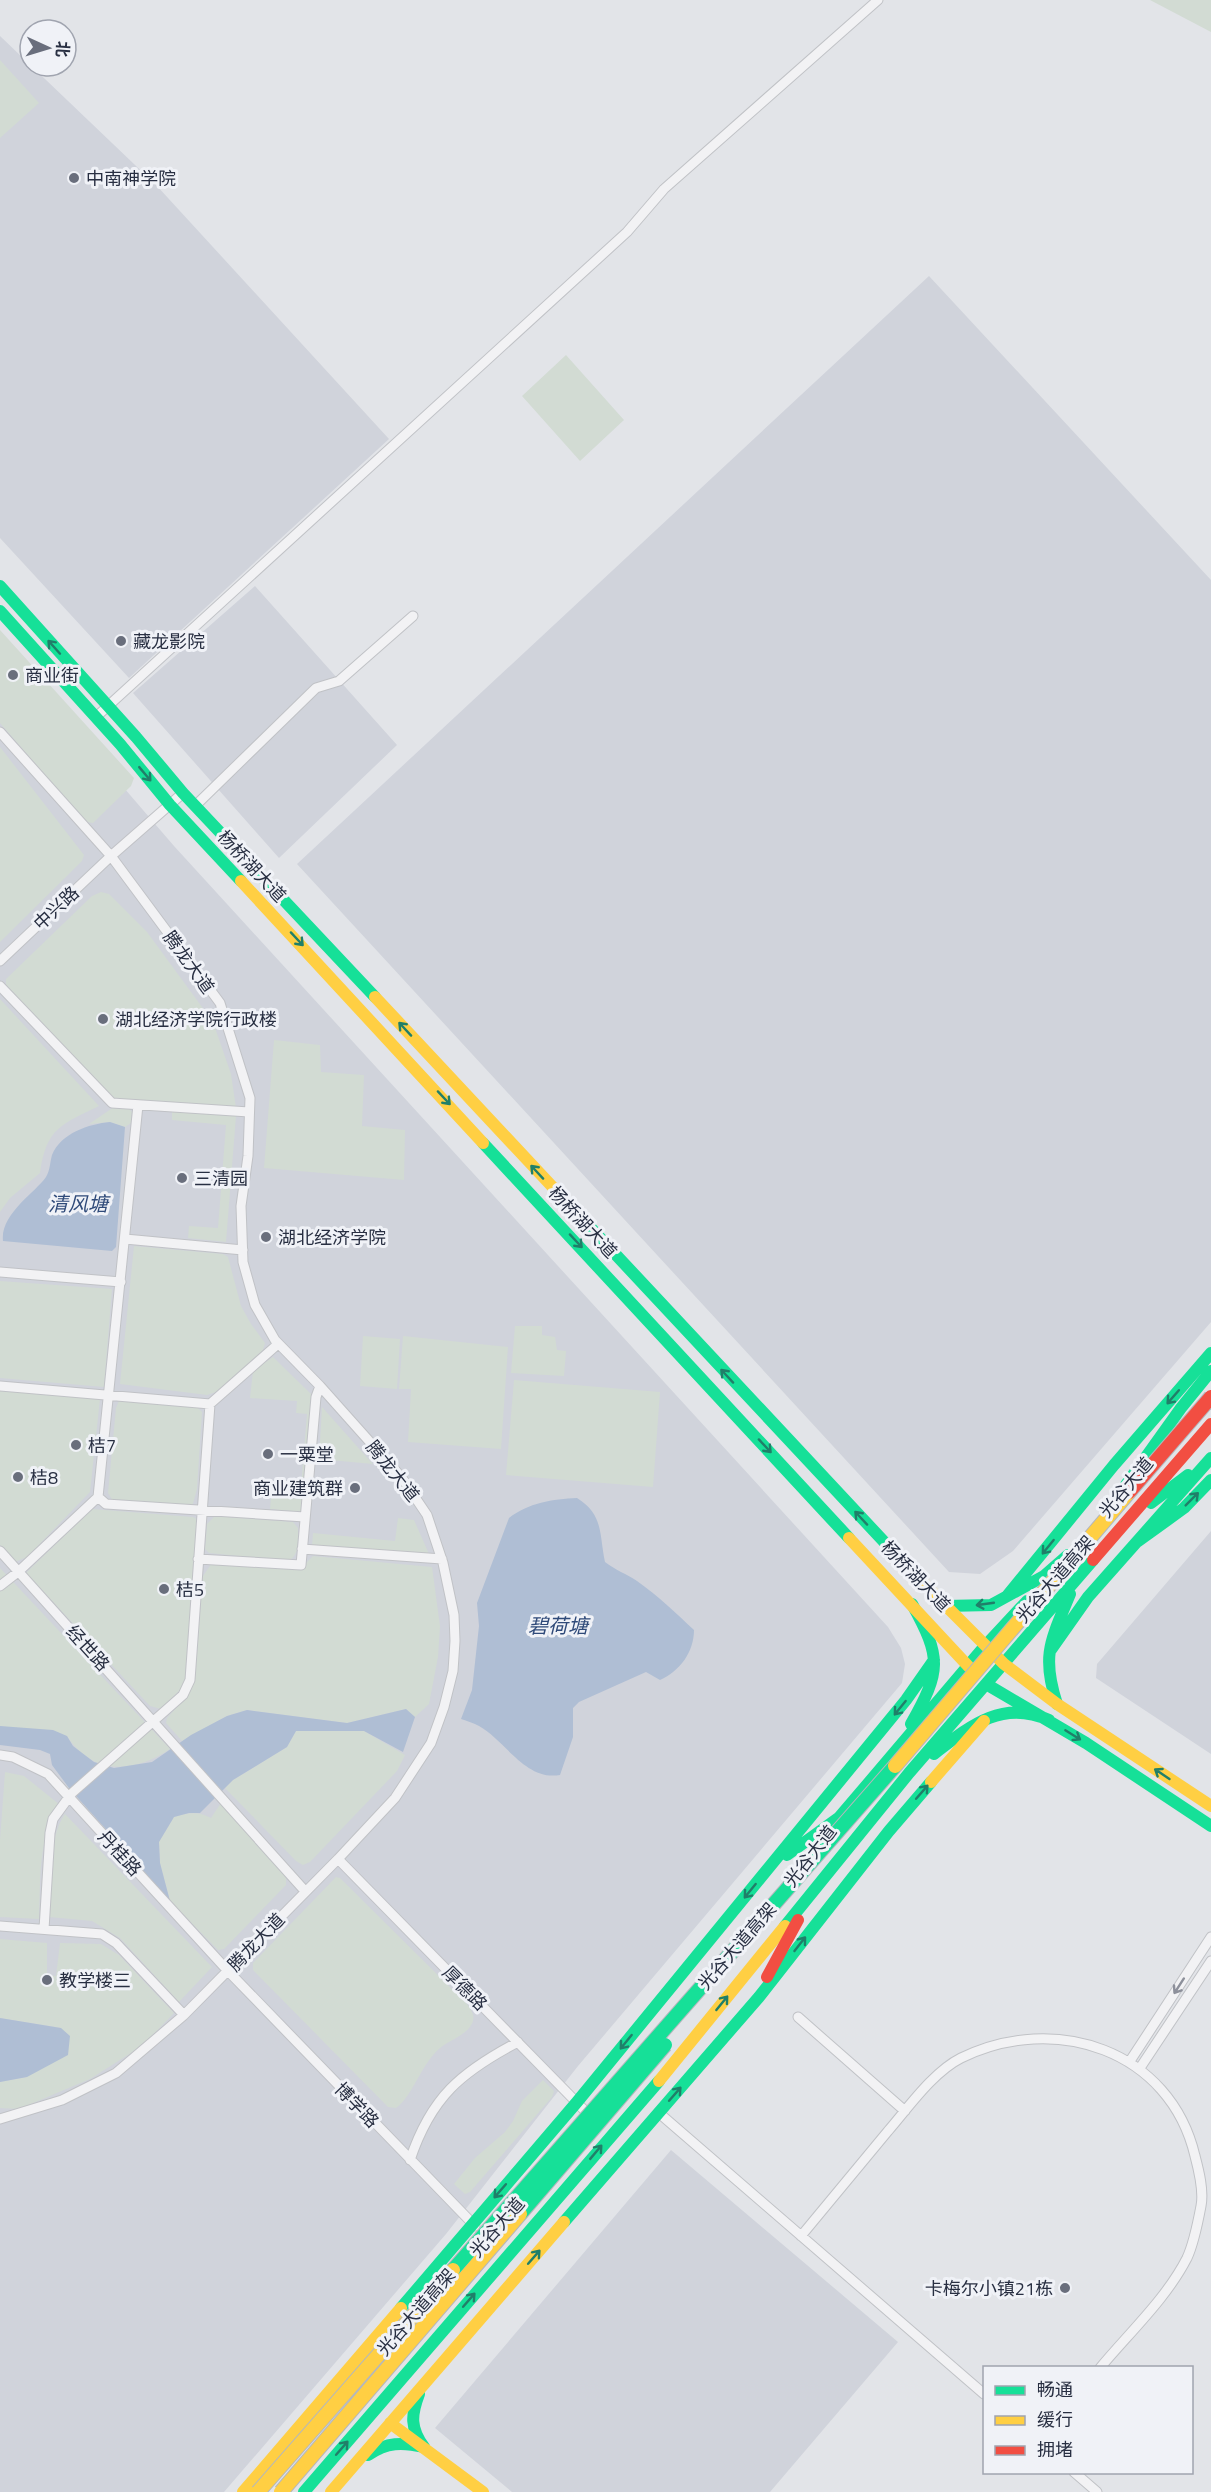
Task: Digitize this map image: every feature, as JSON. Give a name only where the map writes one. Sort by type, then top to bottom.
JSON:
[{"type":"main road","name":"杨桥湖大道","points":[[0,586],[195,806],[945,1606],[1004,1664],[1057,1704],[1211,1806]]},
{"type":"main road","name":"杨桥湖大道","points":[[0,611],[96,717],[170,805],[986,1684],[1049,1720],[1211,1826]]},
{"type":"main road","points":[[1007,1596],[1114,1465],[1211,1353]]},
{"type":"main road","points":[[1118,1497],[1181,1408],[1211,1371]]},
{"type":"main road","name":"光谷大道","points":[[272,2492],[487,2239],[721,1970],[841,1816],[894,1753],[985,1646],[1070,1553],[1211,1387]]},
{"type":"main road","name":"光谷大道高架","points":[[251,2489],[927,1729],[1211,1397]]},
{"type":"main road","name":"光谷大道高架","points":[[281,2492],[1211,1410]]},
{"type":"main road","name":"光谷大道","points":[[304,2492],[668,2070],[909,1773],[1211,1424]]},
{"type":"main road","points":[[1128,1521],[1211,1458]]},
{"type":"main road","points":[[1050,1651],[1088,1597],[1211,1458]]},
{"type":"main road","points":[[1137,1542],[1184,1508],[1211,1480]]},
{"type":"main road","points":[[945,1606],[991,1605],[1044,1576],[1070,1553]]},
{"type":"main road","points":[[1057,1704],[1048,1672],[1050,1651],[1058,1621],[1076,1580]]},
{"type":"main road","points":[[894,1753],[931,1690],[934,1660],[930,1637],[912,1604]]},
{"type":"main road","points":[[251,2489],[577,2102],[906,1700],[934,1660]]},
{"type":"main road","points":[[909,1773],[969,1727],[1003,1713],[1027,1712],[1049,1720]]},
{"type":"main road","points":[[331,2492],[750,2008],[889,1831],[984,1721]]},
{"type":"main road","points":[[765,1872],[841,1816]]},
{"type":"main road","points":[[750,2008],[815,1888]]},
{"type":"main road","points":[[423,2384],[410,2420],[414,2433],[424,2447]]},
{"type":"main road","points":[[251,2489],[332,2422]]},
{"type":"main road","points":[[390,2423],[483,2492]]},
{"type":"main road","points":[[353,2466],[373,2451],[391,2443],[405,2442],[424,2447]]},
{"type":"street","points":[[96,717],[627,232],[664,189],[878,0]]},
{"type":"street","points":[[195,806],[316,688],[339,681],[413,616]]},
{"type":"street","name":"腾龙大道","points":[[0,732],[111,856],[220,1004],[250,1098],[248,1156],[241,1206],[243,1262],[255,1305],[278,1344],[320,1386],[402,1478],[428,1515],[442,1559],[454,1615],[455,1641],[453,1671],[444,1707],[431,1743],[395,1798],[338,1859],[184,2015],[116,2073],[62,2100],[0,2119]]},
{"type":"street","name":"中兴路","points":[[0,961],[111,856],[183,793]]},
{"type":"street","points":[[0,986],[112,1103],[249,1112]]},
{"type":"street","points":[[0,1586],[98,1497],[138,1105]]},
{"type":"street","points":[[125,1239],[243,1250]]},
{"type":"street","points":[[0,1272],[121,1282]]},
{"type":"street","points":[[44,1929],[50,1833],[53,1819],[70,1795],[183,1695],[190,1680],[210,1404],[278,1344]]},
{"type":"street","points":[[0,1386],[210,1404]]},
{"type":"street","points":[[198,1559],[301,1565],[316,1397],[320,1386]]},
{"type":"street","points":[[98,1497],[106,1504],[305,1517]]},
{"type":"street","points":[[302,1549],[442,1559]]},
{"type":"street","name":"经世路","points":[[0,1551],[305,1891]]},
{"type":"street","name":"丹桂路","points":[[0,1755],[13,1757],[48,1774],[70,1795],[228,1971]]},
{"type":"street","name":"厚德路","points":[[338,1859],[592,2118]]},
{"type":"street","points":[[0,1926],[102,1935],[116,1943],[184,2015]]},
{"type":"street","points":[[1130,2061],[1211,1937]]},
{"type":"street","points":[[1140,2068],[1211,1961]]},
{"type":"street","name":"博学路","points":[[228,1971],[487,2239]]},
{"type":"street","points":[[798,2017],[905,2111]]},
{"type":"street","points":[[801,2236],[931,2082],[960,2059],[999,2044],[1029,2038],[1059,2038],[1087,2044],[1130,2061],[1140,2068],[1171,2103],[1190,2134],[1202,2203],[1188,2256],[1173,2281],[1101,2366]]},
{"type":"street","points":[[410,2160],[419,2134],[433,2110],[451,2087],[483,2060],[518,2042]]},
{"type":"street","points":[[659,2113],[983,2393]]},
{"type":"street","points":[[1200,2182],[1211,2179]]},
{"type":"street","points":[[1076,2474],[1097,2492]]},
{"type":"shaded area","points":[[1150,0],[1211,0],[1211,32]]},
{"type":"shaded area","points":[[0,36],[18,53],[18,78],[44,78],[157,186],[389,439],[129,678],[0,538]]},
{"type":"shaded area","points":[[0,60],[39,103],[0,138]]},
{"type":"shaded area","points":[[929,276],[1211,580],[1211,1322],[1013,1551],[980,1574],[949,1572],[297,864]]},
{"type":"shaded area","points":[[566,355],[624,420],[580,461],[522,396]]},
{"type":"shaded area","points":[[255,586],[397,745],[279,858],[133,693]]},
{"type":"shaded area","points":[[0,630],[134,778],[131,786],[93,823],[86,822],[0,723]]},
{"type":"shaded area","name":"湖北经济学院","points":[[0,644],[174,846],[888,1627],[901,1648],[905,1664],[902,1683],[578,2066],[446,2234],[224,2492],[0,2492]]},
{"type":"shaded area","points":[[0,747],[84,855],[82,861],[0,942]]},
{"type":"shaded area","points":[[101,892],[109,894],[147,932],[213,1022],[231,1074],[236,1108],[114,1099],[6,985],[6,979],[92,896]]},
{"type":"shaded area","points":[[0,999],[99,1106],[58,1129],[47,1146],[40,1173],[10,1198],[0,1212]]},
{"type":"shaded area","points":[[274,1040],[320,1045],[321,1072],[364,1075],[362,1126],[405,1130],[404,1180],[264,1168]]},
{"type":"shaded area","points":[[114,1107],[129,1109],[132,1112],[131,1123],[125,1127],[110,1122],[89,1124]]},
{"type":"shaded area","points":[[172,1111],[236,1116],[226,1242],[188,1238],[189,1226],[218,1228],[226,1125],[172,1120]]},
{"type":"shaded area","points":[[134,1246],[223,1254],[228,1257],[241,1306],[265,1343],[262,1353],[216,1392],[207,1395],[120,1384]]},
{"type":"shaded area","points":[[0,1281],[112,1289],[104,1387],[0,1378]]},
{"type":"shaded area","points":[[515,1326],[542,1326],[542,1335],[555,1337],[557,1350],[566,1351],[564,1376],[511,1373]]},
{"type":"shaded area","points":[[363,1336],[400,1339],[397,1389],[360,1386]]},
{"type":"shaded area","points":[[403,1336],[508,1347],[501,1449],[408,1442],[411,1389],[399,1389]]},
{"type":"shaded area","points":[[273,1357],[313,1396],[301,1512],[270,1509],[271,1497],[300,1499],[307,1414],[296,1413],[297,1401],[250,1398],[253,1371]]},
{"type":"shaded area","points":[[514,1380],[660,1392],[653,1487],[506,1475]]},
{"type":"shaded area","points":[[0,1390],[100,1399],[90,1492],[27,1557],[15,1562],[0,1545]]},
{"type":"shaded area","points":[[119,1401],[197,1407],[202,1412],[197,1489],[192,1507],[113,1501],[108,1493],[116,1408]]},
{"type":"shaded area","points":[[322,1407],[370,1461],[373,1464],[319,1459]]},
{"type":"shaded area","points":[[92,1509],[193,1517],[198,1520],[185,1682],[161,1709],[150,1706],[26,1573]]},
{"type":"shaded area","points":[[215,1516],[293,1522],[298,1528],[298,1547],[295,1555],[288,1561],[209,1553],[205,1549],[207,1524]]},
{"type":"shaded area","points":[[398,1518],[414,1520],[429,1554],[312,1546],[313,1533],[395,1541]]},
{"type":"shaded area","points":[[1211,1531],[1211,1754],[1096,1678],[1097,1664]]},
{"type":"shaded area","points":[[313,1556],[432,1567],[440,1626],[438,1657],[429,1704],[415,1717],[406,1709],[347,1723],[247,1710],[227,1716],[182,1741],[166,1723],[167,1718],[187,1696],[195,1674],[203,1576],[212,1563],[300,1569]]},
{"type":"shaded area","points":[[0,1568],[170,1749],[142,1763],[115,1766],[102,1764],[89,1758],[77,1749],[67,1736],[0,1726]]},
{"type":"shaded area","points":[[296,1731],[364,1731],[405,1755],[397,1771],[310,1862],[303,1865],[296,1861],[225,1788],[233,1780],[287,1747]]},
{"type":"shaded area","points":[[5,1772],[24,1776],[60,1805],[47,1832],[44,1846],[40,1875],[39,1919],[0,1917],[0,1840]]},
{"type":"shaded area","points":[[221,1803],[286,1876],[286,1885],[224,1949],[218,1950],[170,1901],[160,1863],[159,1842],[174,1817],[192,1813],[211,1818]]},
{"type":"shaded area","points":[[65,1814],[212,1967],[179,2002],[120,1938],[92,1921],[49,1917],[50,1878],[55,1836]]},
{"type":"shaded area","points":[[336,1877],[340,1878],[467,2004],[473,2014],[473,2021],[468,2030],[433,2055],[407,2096],[396,2108],[388,2107],[253,1970],[253,1963]]},
{"type":"shaded area","points":[[0,1939],[47,1943],[47,1975],[56,1976],[60,1943],[101,1944],[119,1955],[174,2013],[142,2046],[90,2079],[19,2109],[0,2108],[0,2082],[27,2077],[61,2028],[0,2018]]},
{"type":"shaded area","points":[[543,2080],[554,2091],[552,2097],[470,2192],[465,2194],[454,2184],[475,2158],[505,2132],[522,2101]]},
{"type":"shaded area","points":[[671,2150],[898,2342],[770,2492],[512,2492],[435,2428]]},
{"type":"water","name":"清风塘","points":[[110,1122],[125,1127],[116,1247],[112,1251],[3,1241],[4,1231],[12,1213],[46,1177],[56,1147],[76,1131]]},
{"type":"water","name":"碧荷塘","points":[[577,1498],[586,1504],[596,1518],[605,1562],[637,1581],[694,1630],[689,1653],[680,1666],[667,1676],[660,1680],[646,1672],[579,1702],[573,1708],[573,1737],[560,1775],[548,1775],[526,1766],[489,1732],[461,1719],[472,1690],[479,1626],[477,1603],[509,1518],[541,1503]]},
{"type":"water","points":[[406,1709],[415,1717],[403,1752],[364,1731],[296,1731],[287,1747],[233,1780],[200,1813],[174,1817],[159,1842],[160,1863],[170,1901],[69,1788],[52,1765],[50,1754],[40,1750],[0,1745],[0,1726],[53,1730],[67,1736],[73,1746],[94,1762],[114,1768],[152,1762],[191,1735],[227,1716],[247,1710],[347,1723]]},
{"type":"water","points":[[0,2018],[61,2028],[70,2036],[68,2055],[27,2077],[0,2082]]},
{"type":"traffic: fast","points":[[0,586],[136,737],[183,793],[375,997]]},
{"type":"traffic: fast","points":[[0,611],[120,744],[170,805],[241,881]]},
{"type":"traffic: fast","points":[[483,1143],[849,1538]]},
{"type":"traffic: fast","points":[[561,1196],[917,1577]]},
{"type":"traffic: fast","points":[[1007,1596],[1114,1465],[1211,1353]]},
{"type":"traffic: fast","points":[[1118,1496],[1181,1408],[1211,1371]]},
{"type":"traffic: fast","points":[[1050,1651],[1088,1597],[1211,1458]]},
{"type":"traffic: fast","points":[[1151,1503],[1188,1475]]},
{"type":"traffic: fast","points":[[1137,1542],[1184,1508],[1211,1480]]},
{"type":"traffic: fast","points":[[945,1606],[991,1605],[1044,1576],[1068,1555]]},
{"type":"traffic: fast","points":[[785,1926],[909,1773],[1093,1560]]},
{"type":"traffic: fast","points":[[1057,1704],[1050,1673],[1050,1648],[1070,1594]]},
{"type":"traffic: fast","points":[[837,1820],[985,1646],[1027,1601]]},
{"type":"traffic: fast","points":[[911,1724],[928,1690],[934,1664],[929,1638],[912,1604]]},
{"type":"traffic: fast","points":[[401,2308],[577,2102],[906,1700],[934,1660]]},
{"type":"traffic: fast","points":[[986,1684],[1086,1743],[1211,1826]]},
{"type":"traffic: fast","points":[[934,1754],[974,1725],[1001,1714],[1032,1714],[1049,1720]]},
{"type":"traffic: fast","points":[[453,2270],[895,1766]]},
{"type":"traffic: fast","points":[[564,2222],[759,1997],[889,1831],[931,1782]]},
{"type":"traffic: fast","points":[[787,1855],[841,1816]]},
{"type":"traffic: fast","points":[[520,2214],[665,2045]]},
{"type":"traffic: fast","points":[[304,2492],[659,2081]]},
{"type":"traffic: fast","points":[[419,2394],[414,2408],[413,2421],[416,2434],[424,2447]]},
{"type":"traffic: fast","points":[[368,2455],[388,2445],[409,2444],[424,2447]]},
{"type":"traffic: slow","points":[[241,881],[483,1143]]},
{"type":"traffic: slow","points":[[375,997],[561,1196]]},
{"type":"traffic: slow","points":[[895,1766],[1129,1492]]},
{"type":"traffic: slow","points":[[849,1538],[969,1667]]},
{"type":"traffic: slow","points":[[917,1577],[1004,1664],[1057,1704],[1211,1806]]},
{"type":"traffic: slow","points":[[931,1782],[984,1721]]},
{"type":"traffic: slow","points":[[659,2081],[785,1926]]},
{"type":"traffic: slow","points":[[281,2492],[520,2214]]},
{"type":"traffic: slow","points":[[331,2492],[564,2222]]},
{"type":"traffic: slow","points":[[258,2492],[453,2270]]},
{"type":"traffic: slow","points":[[243,2492],[401,2308]]},
{"type":"traffic: slow","points":[[390,2423],[483,2492]]},
{"type":"traffic: jam","points":[[1129,1492],[1211,1397]]},
{"type":"traffic: jam","points":[[1093,1560],[1211,1424]]},
{"type":"traffic: jam","points":[[767,1977],[798,1920]]},
{"type":"place","name":"中南神学院","points":[[74,178]]},
{"type":"place","name":"藏龙影院","points":[[121,641]]},
{"type":"place","name":"商业街","points":[[13,675]]},
{"type":"place","name":"湖北经济学院行政楼","points":[[103,1019]]},
{"type":"place","name":"三清园","points":[[182,1178]]},
{"type":"place","name":"湖北经济学院","points":[[266,1237]]},
{"type":"place","name":"桔7","points":[[76,1445]]},
{"type":"place","name":"一粟堂","points":[[268,1454]]},
{"type":"place","name":"桔8","points":[[18,1477]]},
{"type":"place","name":"商业建筑群","points":[[355,1488]]},
{"type":"place","name":"桔5","points":[[164,1589]]},
{"type":"place","name":"教学楼三","points":[[47,1980]]},
{"type":"place","name":"卡梅尔小镇21栋","points":[[1065,2288]]}]
